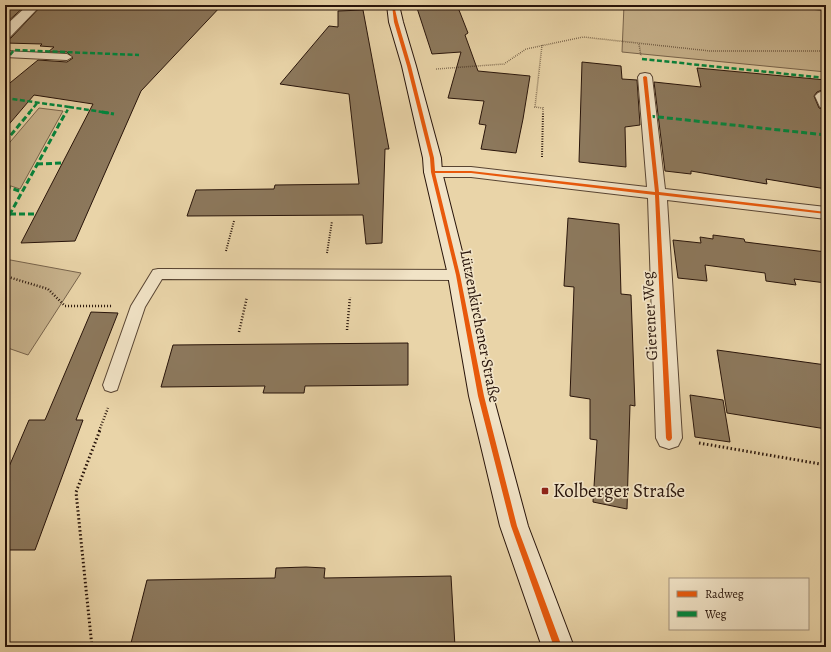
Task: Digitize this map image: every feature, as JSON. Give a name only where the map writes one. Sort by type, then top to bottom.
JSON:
[{"type":"street","points":[[5,34],[35,5]]},
{"type":"street","name":"Lützenkirchener Straße","points":[[393,5],[394,17],[410,71],[432,158],[433,172],[458,275],[480,396],[514,526],[558,647]]},
{"type":"street","name":"Gierener Weg","points":[[645,76],[657,194],[669,438]]},
{"type":"street","points":[[433,172],[471,172],[826,213]]},
{"type":"lane","points":[[5,54],[67,57]]},
{"type":"lane","points":[[111,385],[138,306],[158,274],[458,275]]},
{"type":"path","points":[[410,71],[504,64],[526,49],[583,37],[710,51],[826,51]]},
{"type":"path","points":[[541,181],[544,108],[535,107],[542,45]]},
{"type":"path","points":[[220,274],[234,221]]},
{"type":"path","points":[[324,274],[332,222]]},
{"type":"path","points":[[239,332],[252,275]]},
{"type":"path","points":[[347,330],[352,275]]},
{"type":"path","points":[[5,276],[48,289],[65,306],[138,306]]},
{"type":"path","points":[[92,647],[76,492],[114,395],[111,385]]},
{"type":"path","points":[[669,438],[826,465]]},
{"type":"shaded area","points":[[624,5],[780,5],[826,11],[826,72],[622,52]]},
{"type":"shaded area","points":[[39,108],[63,111],[20,189],[5,184],[5,148]]},
{"type":"shaded area","points":[[5,259],[81,273],[28,355],[5,347]]},
{"type":"building","points":[[5,5],[26,5],[5,24]]},
{"type":"building","points":[[42,5],[222,5],[141,91],[75,241],[21,243],[93,104],[34,95],[5,129],[5,87],[38,60],[67,62],[73,58],[67,52],[48,52],[54,47],[40,46],[42,44],[5,43],[5,39],[11,38]]},
{"type":"building","points":[[416,5],[457,5],[468,33],[465,35],[478,71],[530,76],[516,153],[481,149],[486,125],[479,124],[484,101],[448,98],[461,52],[432,54]]},
{"type":"building","points":[[363,10],[389,149],[385,149],[382,243],[366,244],[363,215],[187,216],[196,190],[274,189],[275,185],[359,184],[349,94],[280,84],[329,26],[338,27],[338,11]]},
{"type":"building","points":[[582,62],[621,66],[622,79],[637,80],[640,125],[625,127],[626,167],[579,162]]},
{"type":"building","points":[[697,68],[826,80],[826,90],[817,92],[814,96],[819,108],[826,110],[826,189],[766,179],[767,184],[691,171],[691,174],[665,171],[654,82],[701,87]]},
{"type":"building","points":[[568,218],[619,224],[621,294],[631,295],[635,406],[630,405],[627,509],[593,502],[597,440],[590,439],[590,399],[570,396],[574,287],[564,286]]},
{"type":"building","points":[[713,235],[744,239],[745,242],[826,252],[826,283],[794,279],[796,285],[766,281],[765,273],[705,265],[707,281],[678,278],[673,240],[701,243],[700,237],[713,239]]},
{"type":"building","points":[[91,312],[118,313],[76,420],[83,420],[35,550],[5,550],[5,476],[29,420],[45,420]]},
{"type":"building","points":[[408,343],[408,385],[305,386],[304,393],[263,393],[265,386],[161,387],[173,345]]},
{"type":"building","points":[[717,350],[826,365],[826,429],[727,413]]},
{"type":"building","points":[[690,395],[723,400],[730,442],[695,437]]},
{"type":"building","points":[[276,568],[325,568],[324,578],[451,576],[455,647],[130,647],[147,580],[275,578]]},
{"type":"marked path","points":[[10,55],[14,50],[139,55]]},
{"type":"marked path","points":[[642,59],[826,78]]},
{"type":"marked path","points":[[823,96],[826,104]]},
{"type":"marked path","points":[[5,98],[69,107],[5,223]]},
{"type":"marked path","points":[[5,142],[38,102]]},
{"type":"marked path","points":[[69,107],[114,114]]},
{"type":"marked path","points":[[649,116],[826,135]]},
{"type":"marked path","points":[[37,164],[62,163]]},
{"type":"marked path","points":[[5,186],[22,192]]},
{"type":"marked path","points":[[10,214],[36,214]]},
{"type":"cycle path","points":[[393,5],[396,22],[409,66],[432,158],[433,172],[458,275],[481,396],[514,526],[558,647]]},
{"type":"cycle path","points":[[645,77],[657,194],[669,438]]},
{"type":"cycle path","points":[[433,172],[471,172],[826,213]]},
{"type":"place","name":"Kolberger Straße","points":[[545,491]]}]
